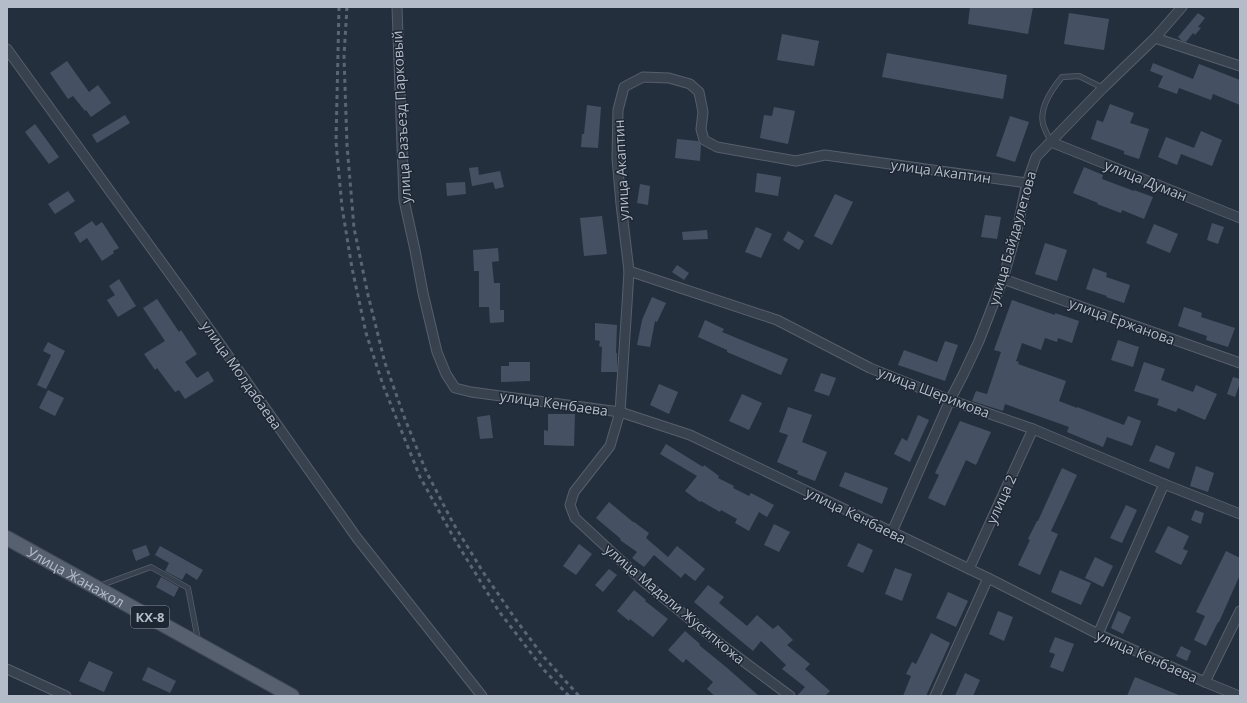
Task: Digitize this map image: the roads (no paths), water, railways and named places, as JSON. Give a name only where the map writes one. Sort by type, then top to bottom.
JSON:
[{"type":"main road","name":"Улица Жанажол","points":[[7,538],[292,696]]},
{"type":"street","name":"улица Разъезд Парковый","points":[[397,7],[404,200],[437,352],[446,374],[455,388]]},
{"type":"street","name":"улица Байдаулетова","points":[[892,532],[950,400],[979,341],[1003,279],[1017,230],[1027,183],[1036,157],[1103,88],[1155,38],[1182,7]]},
{"type":"street","points":[[1155,38],[1240,66]]},
{"type":"street","name":"улица Молдабаева","points":[[7,49],[186,296],[357,538],[482,696]]},
{"type":"street","name":"улица Акаптин","points":[[570,505],[574,492],[610,446],[620,412],[629,271],[617,158],[618,110],[624,87],[643,77],[669,78],[690,84],[699,92],[703,112],[701,129],[704,140],[717,147],[796,161],[825,155],[1027,183]]},
{"type":"street","name":"улица Думан","points":[[1051,142],[1240,218]]},
{"type":"street","name":"улица Шеримова","points":[[629,271],[777,320],[870,368],[950,400],[1033,429],[1240,514]]},
{"type":"street","name":"улица Ержанова","points":[[1003,279],[1240,363]]},
{"type":"street","name":"улица Кенбаева","points":[[455,388],[471,392],[620,412],[690,435],[988,578],[1098,634],[1239,696]]},
{"type":"street","name":"улица 2","points":[[969,569],[1033,429]]},
{"type":"street","points":[[1098,634],[1164,484]]},
{"type":"street","name":"улица Мадали Жусипкожа","points":[[570,505],[575,518],[644,582],[723,646],[790,696]]},
{"type":"street","points":[[935,696],[988,578]]},
{"type":"street","points":[[1205,682],[1240,611]]},
{"type":"street","points":[[7,669],[66,696]]},
{"type":"lane","points":[[1051,142],[1043,123],[1043,108],[1054,86],[1062,77],[1079,76],[1103,88]]},
{"type":"lane","points":[[95,587],[151,567],[188,588],[198,643]]},
{"type":"railway","points":[[339,7],[336,142],[342,207],[352,268],[366,333],[383,385],[420,477],[455,540],[498,610],[544,670],[569,696]]},
{"type":"railway","points":[[347,7],[344,56],[347,145],[354,228],[368,295],[385,363],[426,471],[453,523],[483,572],[516,620],[543,656],[579,696]]}]
